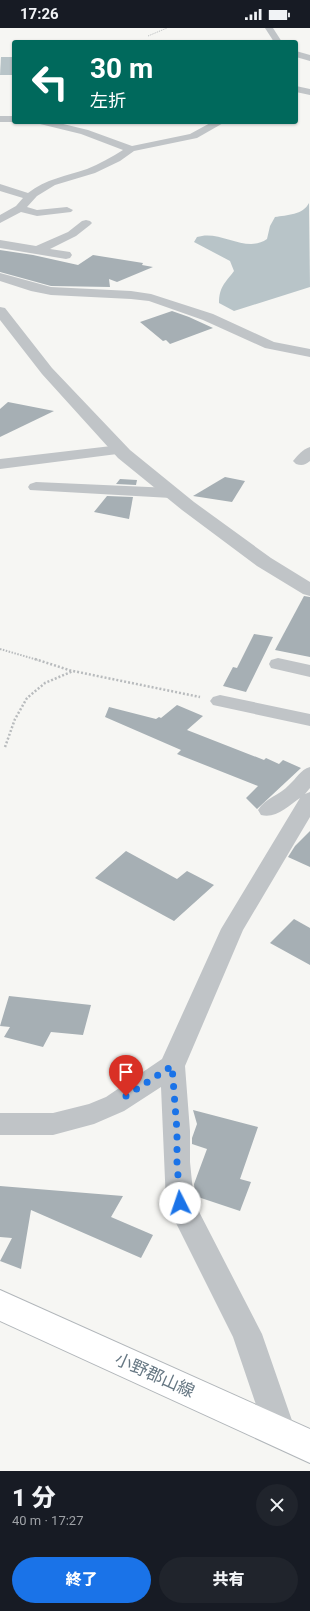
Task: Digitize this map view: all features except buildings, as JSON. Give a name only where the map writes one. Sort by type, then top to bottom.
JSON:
[{"type":"main road","name":"小野郡山線","points":[[0,1305],[310,1446]]},
{"type":"street","points":[[269,28],[277,40]]},
{"type":"street","points":[[298,55],[310,58]]},
{"type":"street","points":[[298,88],[310,86]]},
{"type":"street","points":[[298,89],[310,92]]},
{"type":"street","points":[[0,119],[12,120]]},
{"type":"street","points":[[51,124],[84,132],[131,149]]},
{"type":"street","points":[[0,220],[20,208],[31,197],[51,183],[91,171],[116,159],[131,149],[193,136],[216,124]]},
{"type":"street","points":[[0,187],[31,197]]},
{"type":"street","points":[[20,208],[37,212],[66,210]]},
{"type":"street","points":[[38,250],[72,234],[86,222]]},
{"type":"street","points":[[0,244],[66,255]]},
{"type":"street","points":[[0,278],[35,288],[131,295],[151,298],[208,317],[270,345],[310,353]]},
{"type":"street","points":[[0,312],[47,371],[120,450],[171,493],[264,562],[310,590]]},
{"type":"street","points":[[0,464],[120,450]]},
{"type":"street","points":[[36,487],[171,493]]},
{"type":"street","points":[[278,664],[310,672]]},
{"type":"street","points":[[220,701],[310,720]]},
{"type":"street","points":[[268,810],[296,791],[310,774]]},
{"type":"street","points":[[280,1432],[247,1334],[180,1203],[177,1162],[177,1131],[172,1066],[232,929],[302,826],[310,799]]},
{"type":"street","points":[[0,1124],[53,1124],[94,1113],[114,1104],[172,1066]]},
{"type":"path","points":[[148,36],[167,28]]},
{"type":"path","points":[[0,649],[73,671],[220,701]]},
{"type":"path","points":[[5,747],[16,714],[24,701],[38,687],[53,678],[73,671]]},
{"type":"shaded area","points":[[1,57],[12,57],[12,75],[0,75]]},
{"type":"shaded area","points":[[309,203],[310,287],[234,311],[219,303],[221,289],[234,271],[230,261],[194,242],[197,237],[206,235],[242,243],[259,243],[267,239],[270,226],[275,217],[299,212]]},
{"type":"route","points":[[126,1096],[172,1066],[177,1131],[177,1162],[180,1203]]}]
